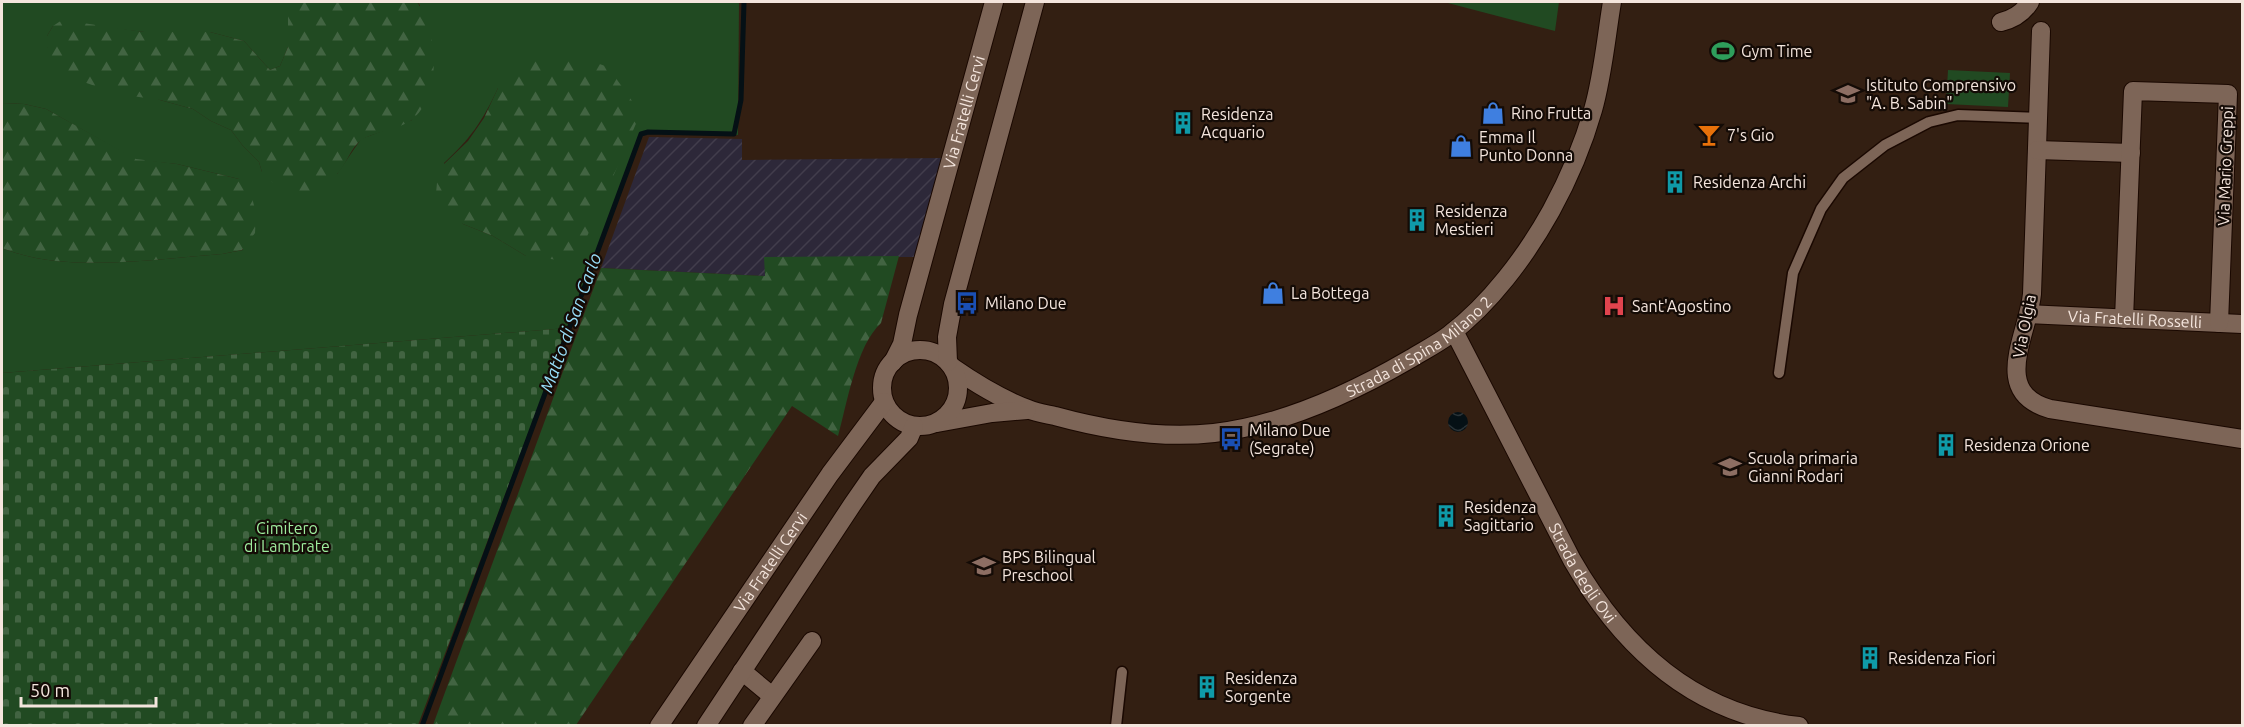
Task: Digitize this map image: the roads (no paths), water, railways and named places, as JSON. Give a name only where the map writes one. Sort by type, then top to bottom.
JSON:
[{"type":"street","name":"Via Fratelli Cervi","points":[[893,362],[902,344],[994,2]]},
{"type":"street","points":[[950,364],[938,354],[920,350],[902,354],[893,362],[881,386],[884,402],[892,415],[906,424],[930,426],[950,413],[957,398],[958,382],[950,364],[947,337],[953,304],[1035,2]]},
{"type":"street","name":"Strada di Spina Milano 2","points":[[950,364],[985,388],[1029,410],[1101,427],[1157,434],[1187,435],[1243,428],[1274,420],[1333,399],[1375,380],[1454,331],[1491,295],[1524,253],[1550,213],[1582,143],[1593,110],[1612,2]]},
{"type":"street","points":[[2001,22],[2019,15],[2030,2]]},
{"type":"street","name":"Via Olgia","points":[[2041,31],[2029,314],[2018,349],[2016,373],[2025,397],[2038,406],[2242,439]]},
{"type":"street","name":"Via Mario Greppi","points":[[2124,319],[2133,91],[2228,94],[2219,323]]},
{"type":"street","points":[[2037,150],[2131,153]]},
{"type":"street","name":"Via Fratelli Rosselli","points":[[2029,314],[2242,324]]},
{"type":"street","name":"Strada degli Ovi","points":[[1454,331],[1572,560],[1612,620],[1656,666],[1702,697],[1756,718],[1799,726]]},
{"type":"street","name":"Via Fratelli Cervi","points":[[659,726],[725,616],[884,402]]},
{"type":"street","name":"Strada di Spina Milano 2","points":[[937,423],[992,413],[1029,410]]},
{"type":"street","points":[[706,726],[872,476],[909,438],[914,426]]},
{"type":"street","points":[[752,726],[812,641]]},
{"type":"street","points":[[742,672],[772,696]]},
{"type":"lane","points":[[1779,373],[1793,273],[1821,209],[1843,178],[1885,145],[1906,132],[1938,119],[1958,115],[2038,118]]},
{"type":"lane","points":[[1116,726],[1122,672]]},
{"type":"water","points":[[1458,412],[1465,415],[1468,422],[1465,429],[1458,432],[1451,429],[1448,422],[1451,415]]},
{"type":"waterway","name":"Matto di San Carlo","points":[[422,726],[641,134],[648,132],[734,134],[741,100],[744,2]]},
{"type":"place","name":"Gym Time","points":[[1723,51]]},
{"type":"place","name":"Istituto Comprensivo \"A. B. Sabin\"","points":[[1848,94]]},
{"type":"place","name":"Rino Frutta","points":[[1493,113]]},
{"type":"place","name":"Residenza Acquario","points":[[1183,123]]},
{"type":"place","name":"7's Gio","points":[[1709,135]]},
{"type":"place","name":"Emma Il Punto Donna","points":[[1461,146]]},
{"type":"place","name":"Residenza Archi","points":[[1675,182]]},
{"type":"place","name":"Residenza Mestieri","points":[[1417,220]]},
{"type":"place","name":"La Bottega","points":[[1273,293]]},
{"type":"place","name":"Milano Due","points":[[967,303]]},
{"type":"place","name":"Sant'Agostino","points":[[1614,306]]},
{"type":"place","name":"Milano Due (Segrate)","points":[[1231,439]]},
{"type":"place","name":"Residenza Orione","points":[[1946,445]]},
{"type":"place","name":"Scuola primaria Gianni Rodari","points":[[1730,467]]},
{"type":"place","name":"Residenza Sagittario","points":[[1446,516]]},
{"type":"place","name":"BPS Bilingual Preschool","points":[[984,566]]},
{"type":"place","name":"Residenza Fiori","points":[[1870,658]]},
{"type":"place","name":"Residenza Sorgente","points":[[1207,687]]},
{"type":"park label","name":"Cimitero di Lambrate","points":[[287,537]]}]
